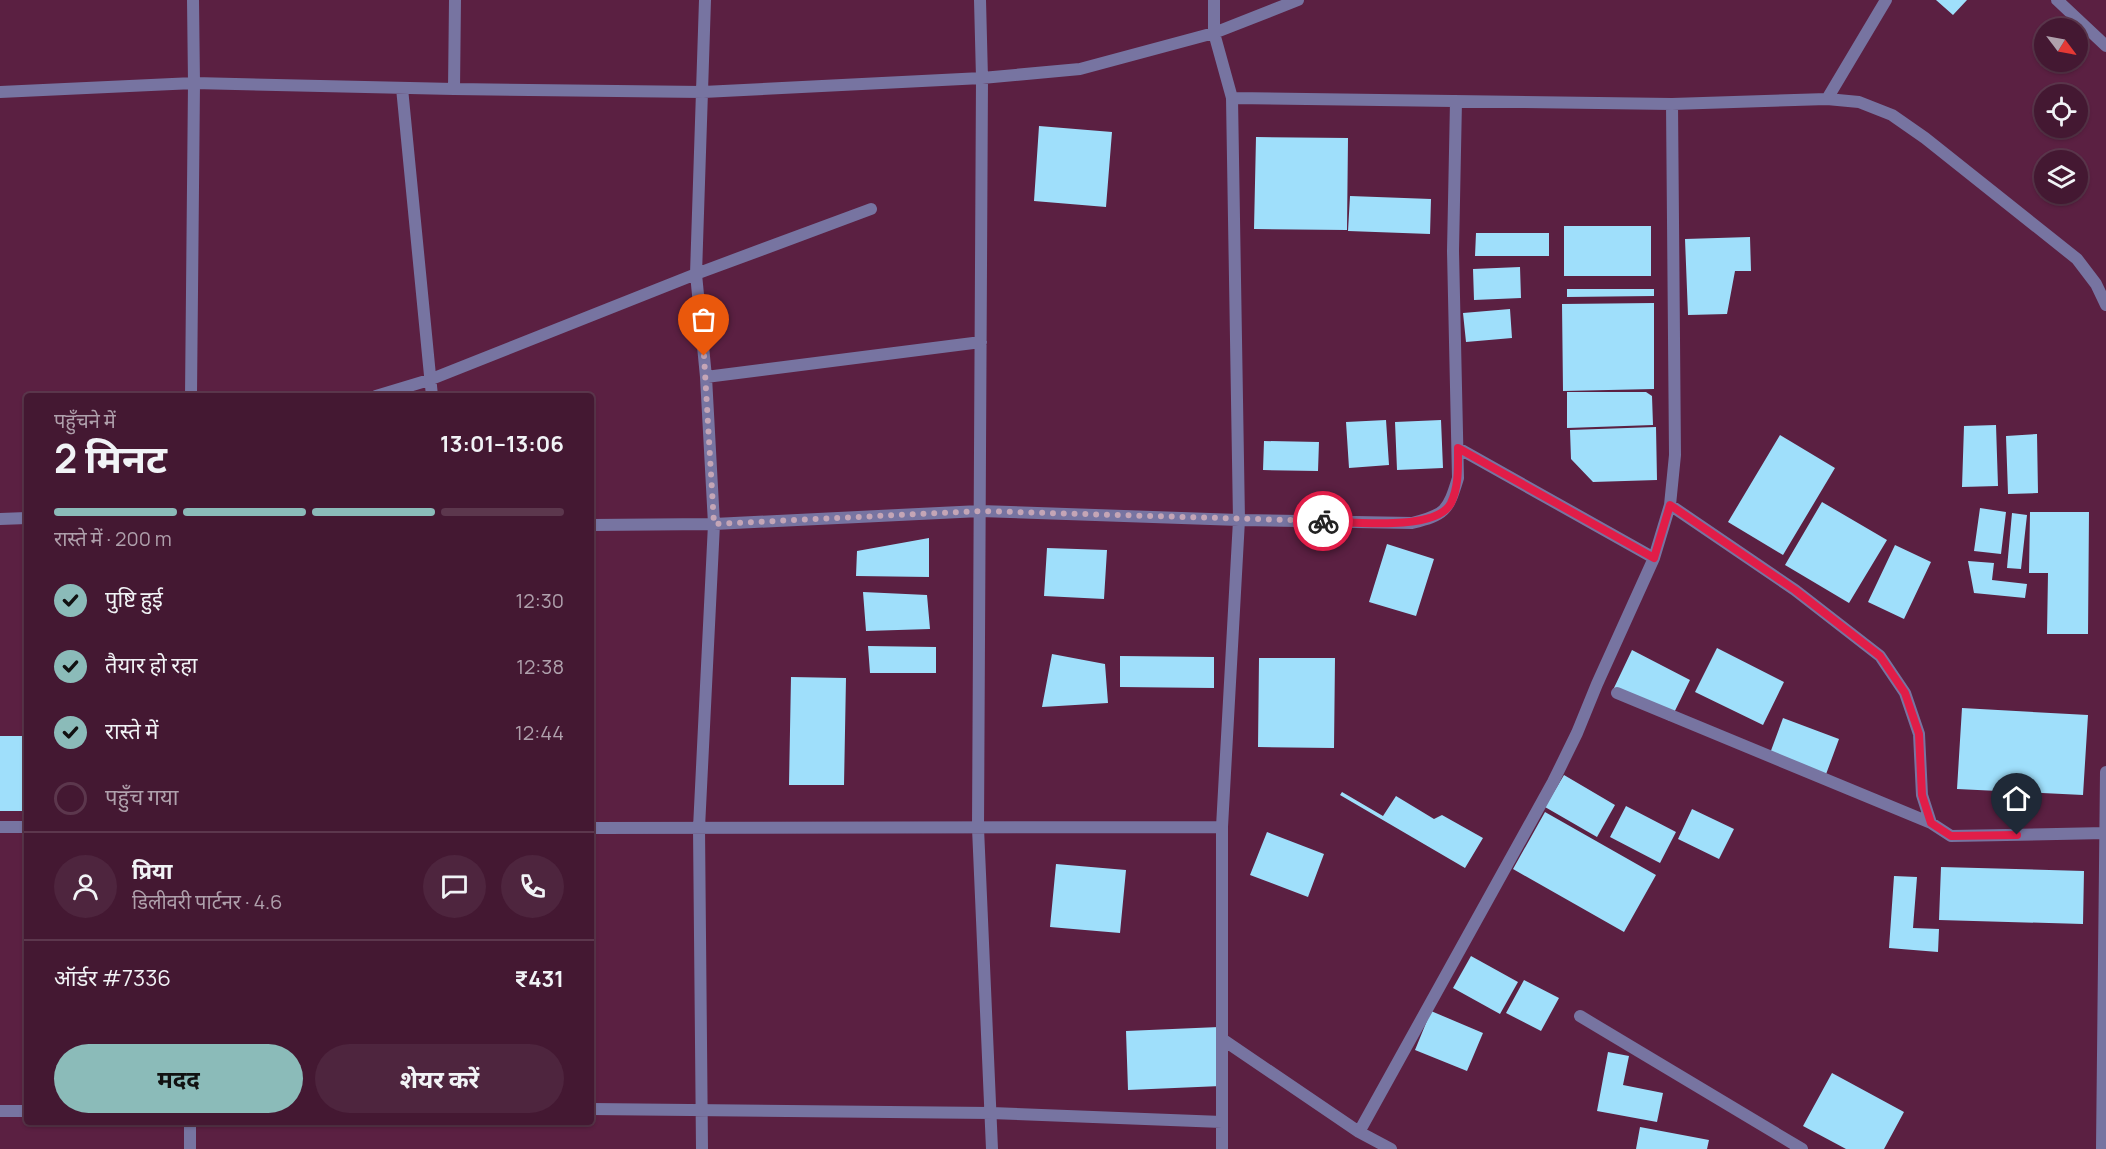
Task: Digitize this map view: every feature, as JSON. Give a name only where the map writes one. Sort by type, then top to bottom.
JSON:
[{"type":"street","points":[[191,393],[193,0]]},
{"type":"street","points":[[454,89],[455,0]]},
{"type":"street","points":[[702,1149],[699,828],[714,524],[706,377],[696,274],[705,0]]},
{"type":"street","points":[[980,0],[981,342],[978,828],[992,1149]]},
{"type":"street","points":[[1214,0],[1214,33],[1232,98],[1239,520],[1222,827],[1222,1149]]},
{"type":"street","points":[[0,92],[194,83],[703,92],[960,77],[981,78],[1080,69],[1214,33],[1298,0]]},
{"type":"street","points":[[1827,99],[1886,0]]},
{"type":"street","points":[[2056,0],[2106,46]]},
{"type":"street","points":[[402,88],[431,393]]},
{"type":"street","points":[[1232,98],[1672,104],[1827,99],[1859,102],[1892,115],[1925,138],[2077,259],[2097,284],[2106,305]]},
{"type":"street","points":[[594,525],[714,524],[980,511],[1239,520],[1412,523],[1435,518],[1450,504],[1458,478],[1453,251],[1456,101]]},
{"type":"street","points":[[1359,1132],[1553,782],[1654,558],[1670,505],[1675,455],[1672,104]]},
{"type":"street","points":[[387,393],[429,381],[696,274],[872,209]]},
{"type":"street","points":[[706,377],[981,342]]},
{"type":"street","points":[[1458,448],[1654,558]]},
{"type":"street","points":[[1670,505],[1795,590],[1880,656],[1905,693],[1919,734],[1922,795],[1931,823]]},
{"type":"street","points":[[0,519],[24,518]]},
{"type":"street","points":[[1617,693],[1931,823],[1951,836],[2105,833]]},
{"type":"street","points":[[2102,1149],[2106,772]]},
{"type":"street","points":[[0,827],[24,827]]},
{"type":"street","points":[[594,828],[1222,827]]},
{"type":"street","points":[[1581,1016],[1802,1149]]},
{"type":"street","points":[[1222,1039],[1359,1132],[1391,1149]]},
{"type":"street","points":[[594,1109],[991,1113],[1222,1122]]},
{"type":"street","points":[[0,1111],[24,1111]]},
{"type":"street","points":[[190,1125],[190,1149]]},
{"type":"building","points":[[1936,0],[1967,0],[1953,15]]},
{"type":"building","points":[[1039,126],[1112,132],[1106,207],[1034,201]]},
{"type":"building","points":[[1256,137],[1348,138],[1347,230],[1254,229]]},
{"type":"building","points":[[1350,196],[1431,199],[1430,234],[1348,231]]},
{"type":"building","points":[[1564,226],[1651,226],[1651,276],[1564,276]]},
{"type":"building","points":[[1476,233],[1549,233],[1549,256],[1475,256]]},
{"type":"building","points":[[1750,237],[1751,271],[1735,271],[1727,314],[1688,315],[1685,239]]},
{"type":"building","points":[[1520,267],[1521,298],[1474,300],[1473,269]]},
{"type":"building","points":[[1567,289],[1654,289],[1654,296],[1567,297]]},
{"type":"building","points":[[1654,303],[1654,389],[1563,391],[1562,304]]},
{"type":"building","points":[[1510,309],[1512,338],[1466,342],[1463,313]]},
{"type":"building","points":[[1567,392],[1646,392],[1652,396],[1653,425],[1567,428]]},
{"type":"building","points":[[1386,420],[1389,465],[1349,468],[1346,422]]},
{"type":"building","points":[[1441,420],[1443,468],[1397,470],[1395,422]]},
{"type":"building","points":[[1996,425],[1998,486],[1962,487],[1964,426]]},
{"type":"building","points":[[1656,427],[1657,480],[1593,482],[1571,459],[1570,430]]},
{"type":"building","points":[[2037,434],[2038,493],[2008,494],[2006,436]]},
{"type":"building","points":[[1780,435],[1835,468],[1783,555],[1728,522]]},
{"type":"building","points":[[1264,441],[1319,442],[1318,471],[1263,470]]},
{"type":"building","points":[[1822,502],[1887,540],[1849,603],[1785,565]]},
{"type":"building","points":[[1980,508],[2006,512],[2001,554],[1974,551]]},
{"type":"building","points":[[2030,512],[2089,512],[2088,634],[2047,634],[2048,573],[2029,573]]},
{"type":"building","points":[[2012,513],[2027,515],[2021,569],[2007,568]]},
{"type":"building","points":[[929,538],[929,577],[856,576],[857,551]]},
{"type":"building","points":[[1387,544],[1434,559],[1416,616],[1369,602]]},
{"type":"building","points":[[1895,545],[1931,562],[1904,619],[1868,602]]},
{"type":"building","points":[[1047,548],[1107,550],[1104,599],[1044,596]]},
{"type":"building","points":[[1968,561],[1994,563],[1992,580],[2027,584],[2025,598],[1974,593]]},
{"type":"building","points":[[863,592],[927,595],[930,629],[866,631]]},
{"type":"building","points":[[868,646],[936,647],[936,673],[870,673]]},
{"type":"building","points":[[1717,648],[1784,682],[1763,725],[1695,692]]},
{"type":"building","points":[[1632,650],[1690,680],[1670,721],[1612,692]]},
{"type":"building","points":[[1052,654],[1105,664],[1108,703],[1042,707]]},
{"type":"building","points":[[1120,656],[1214,657],[1214,688],[1120,687]]},
{"type":"building","points":[[1259,658],[1335,658],[1334,748],[1258,747]]},
{"type":"building","points":[[791,677],[846,678],[844,785],[789,785]]},
{"type":"building","points":[[1962,708],[2088,715],[2083,795],[1957,789]]},
{"type":"building","points":[[1783,718],[1839,739],[1825,777],[1769,756]]},
{"type":"building","points":[[0,736],[24,736],[24,811],[0,811]]},
{"type":"building","points":[[1564,775],[1615,805],[1597,837],[1545,807]]},
{"type":"building","points":[[1342,792],[1383,816],[1396,796],[1434,819],[1442,815],[1483,838],[1465,868],[1340,795]]},
{"type":"building","points":[[1626,806],[1676,832],[1660,863],[1610,837]]},
{"type":"building","points":[[1692,809],[1734,829],[1719,859],[1678,839]]},
{"type":"building","points":[[1545,812],[1656,875],[1624,932],[1513,869]]},
{"type":"building","points":[[1267,832],[1324,854],[1308,897],[1250,875]]},
{"type":"building","points":[[1056,864],[1126,870],[1120,933],[1050,927]]},
{"type":"building","points":[[1941,867],[2084,871],[2083,924],[1939,920]]},
{"type":"building","points":[[1894,876],[1917,877],[1913,928],[1939,929],[1938,952],[1889,948]]},
{"type":"building","points":[[1471,956],[1518,982],[1500,1014],[1453,988]]},
{"type":"building","points":[[1524,980],[1559,998],[1541,1031],[1506,1013]]},
{"type":"building","points":[[1431,1011],[1483,1033],[1467,1071],[1415,1050]]},
{"type":"building","points":[[1219,1027],[1221,1086],[1128,1090],[1126,1031]]},
{"type":"building","points":[[1608,1052],[1629,1056],[1623,1085],[1663,1093],[1657,1122],[1597,1111]]},
{"type":"building","points":[[1832,1073],[1904,1112],[1884,1149],[1846,1149],[1803,1126]]},
{"type":"building","points":[[1640,1127],[1709,1140],[1707,1149],[1636,1149]]},
{"type":"way so far","points":[[704,356],[714,524],[980,511],[1323,521]]},
{"type":"route","points":[[1323,521],[1412,523],[1435,518],[1450,504],[1458,478],[1458,448],[1654,558],[1670,505],[1795,590],[1880,656],[1905,693],[1919,734],[1922,795],[1931,823],[1951,836],[2017,835]]}]
